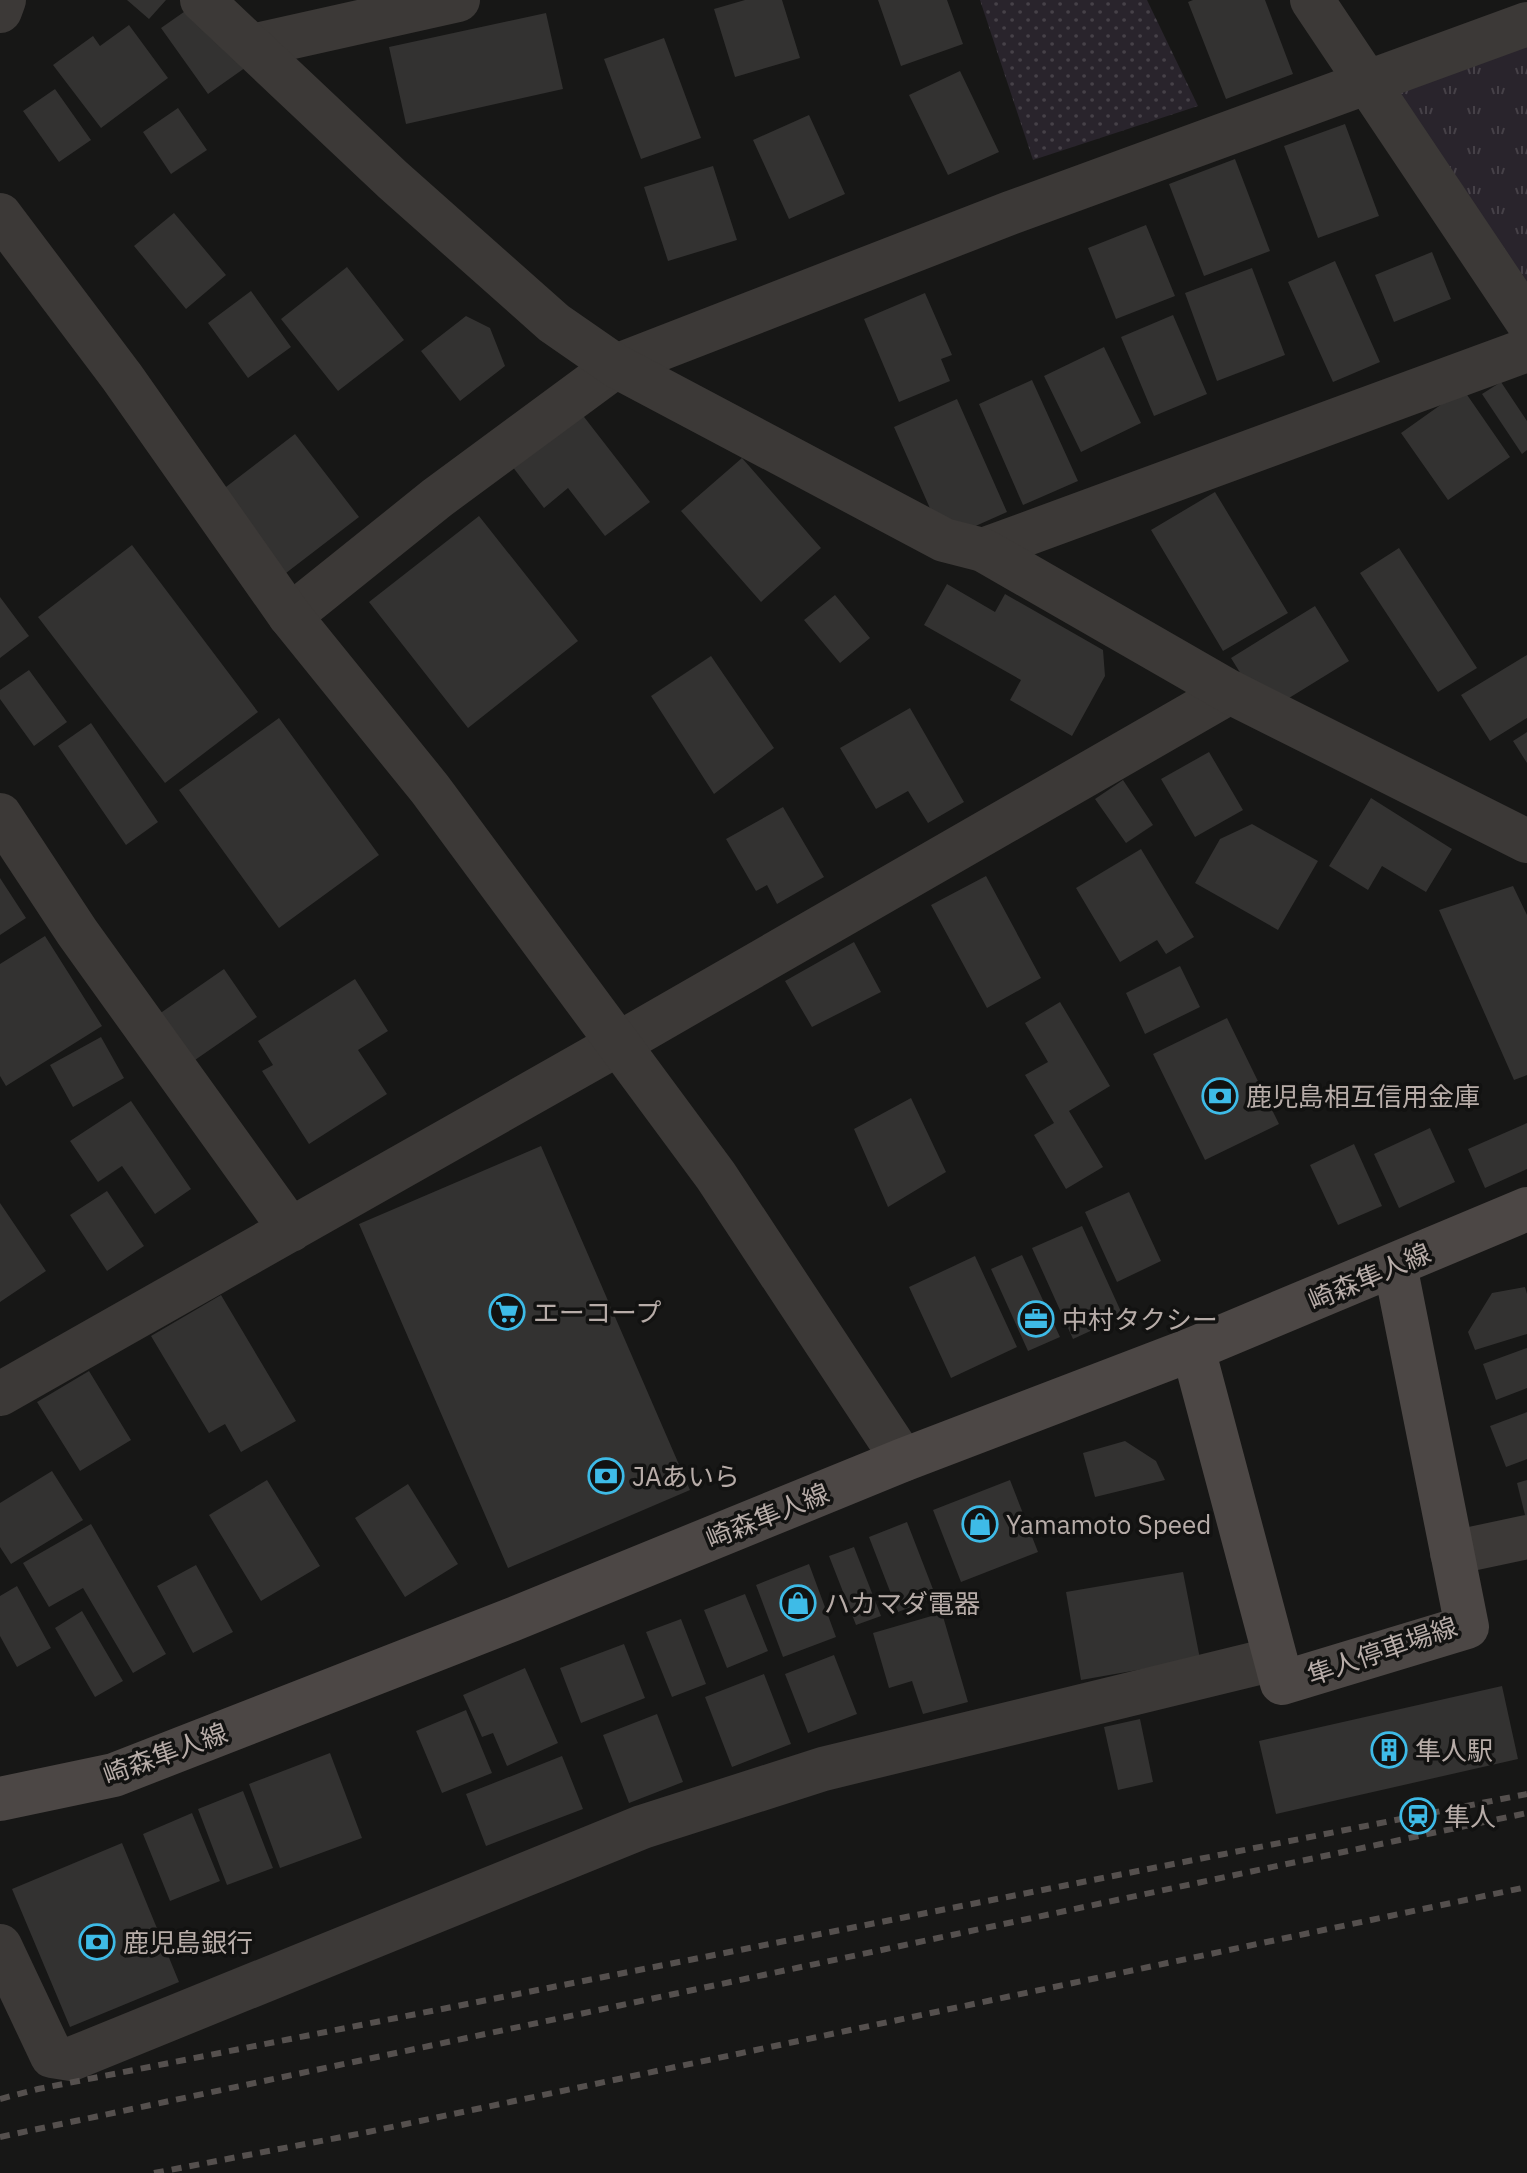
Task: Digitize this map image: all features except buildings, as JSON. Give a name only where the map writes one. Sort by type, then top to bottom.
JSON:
[{"type":"main road","name":"崎森隼人線","points":[[0,1799],[114,1775],[511,1620],[903,1460],[1193,1349],[1527,1209]]},
{"type":"main road","name":"隼人停車場線","points":[[1193,1349],[1282,1683],[1467,1627],[1395,1265]]},
{"type":"street","points":[[0,11],[4,0]]},
{"type":"street","points":[[202,0],[393,180],[554,323],[616,366],[944,540],[983,550],[1230,692],[1520,830]]},
{"type":"street","points":[[252,46],[458,0]]},
{"type":"street","points":[[1312,0],[1527,321]]},
{"type":"street","points":[[290,616],[437,498],[616,366],[1010,213],[1527,24]]},
{"type":"street","points":[[0,215],[122,377],[290,616],[430,789],[716,1176],[903,1460]]},
{"type":"street","points":[[983,550],[1527,350]]},
{"type":"street","points":[[0,1394],[1230,692]]},
{"type":"street","points":[[0,815],[77,932],[291,1230]]},
{"type":"street","points":[[1452,1553],[1527,1537]]},
{"type":"street","points":[[0,1946],[52,2056],[71,2059],[642,1827],[823,1769],[1275,1659]]},
{"type":"green space","points":[[980,0],[1147,0],[1198,106],[1033,160]]},
{"type":"green space","points":[[1527,40],[1527,301],[1392,93]]},
{"type":"railway","points":[[0,2099],[1527,1794]]},
{"type":"railway","points":[[0,2137],[1527,1813]]},
{"type":"railway","points":[[154,2173],[368,2132],[1527,1887]]},
{"type":"place","name":"鹿児島相互信用金庫","points":[[1220,1096]]},
{"type":"place","name":"エーコープ","points":[[507,1312]]},
{"type":"place","name":"中村タクシー","points":[[1036,1319]]},
{"type":"place","name":"JAあいら","points":[[606,1476]]},
{"type":"place","name":"Yamamoto Speed","points":[[980,1524]]},
{"type":"place","name":"ハカマダ電器","points":[[798,1603]]},
{"type":"place","name":"隼人駅","points":[[1389,1750]]},
{"type":"place","name":"隼人","points":[[1418,1816]]},
{"type":"place","name":"鹿児島銀行","points":[[97,1942]]}]
